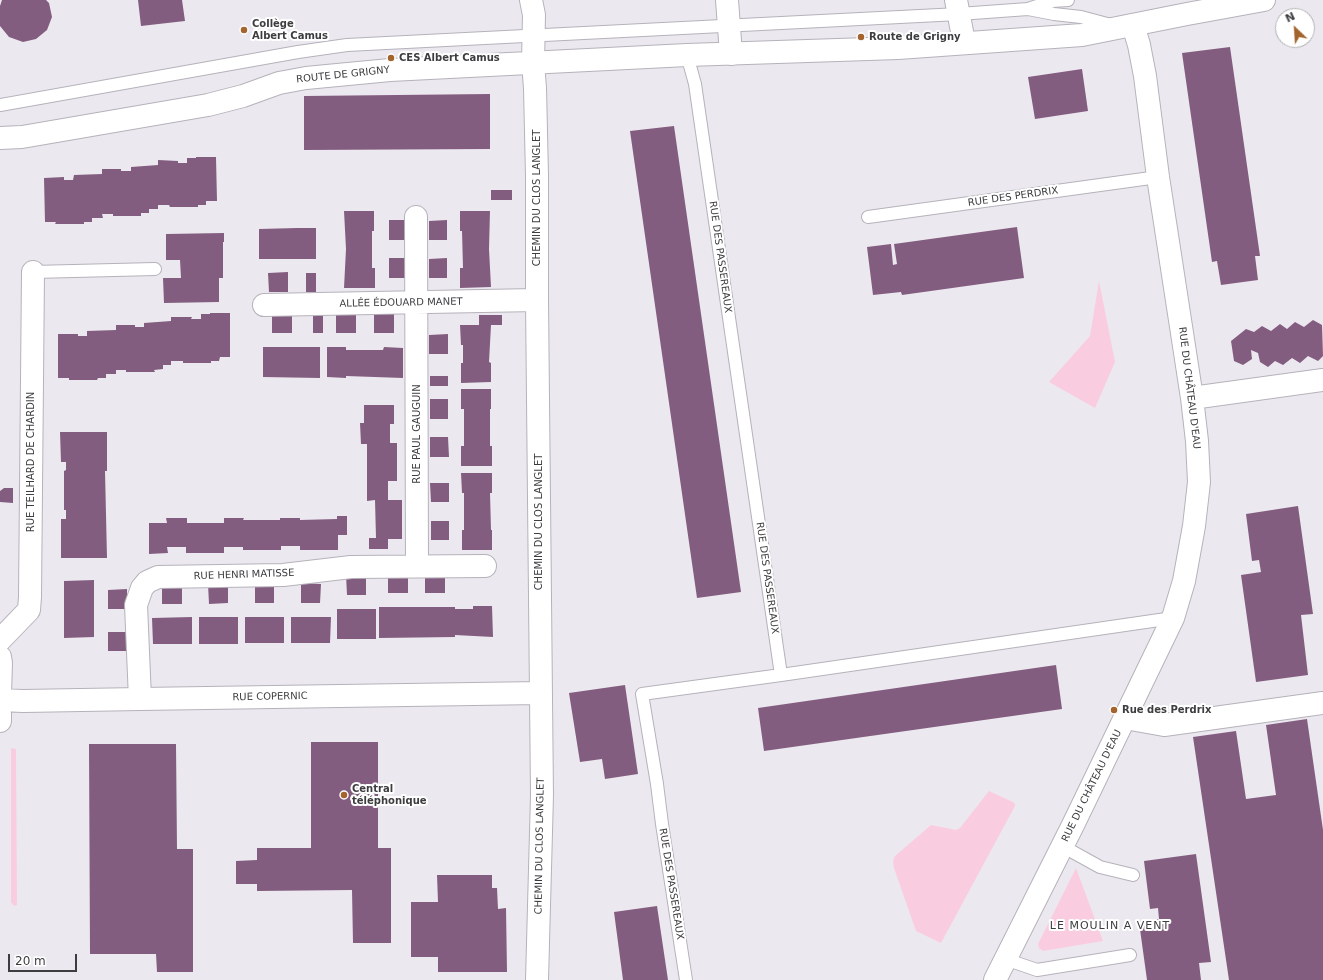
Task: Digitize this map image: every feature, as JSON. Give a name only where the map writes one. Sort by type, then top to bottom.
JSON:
[{"type":"street","name":"CHEMIN DU CLOS LANGLET","points":[[531,0],[534,15],[535,35],[533,63],[537,168],[542,795],[537,980]]},
{"type":"street","points":[[726,0],[731,54]]},
{"type":"street","name":"ROUTE DE GRIGNY","points":[[0,138],[29,136],[208,105],[243,96],[279,83],[306,78],[390,70],[687,55],[898,48],[964,42],[1082,35],[1264,0]]},
{"type":"street","points":[[957,7],[964,42]]},
{"type":"street","name":"RUE DU CHÂTEAU D'EAU","points":[[995,980],[1173,618],[1184,581],[1194,526],[1199,482],[1197,441],[1192,398],[1158,177],[1145,76],[1139,45],[1126,26]]},
{"type":"street","name":"RUE PAUL GAUGUIN","points":[[416,217],[418,566]]},
{"type":"street","name":"RUE TEILHARD DE CHARDIN","points":[[0,640],[28,610],[30,597],[33,272]]},
{"type":"street","name":"ALLÉE ÉDOUARD MANET","points":[[264,305],[537,300]]},
{"type":"street","points":[[1192,398],[1323,380]]},
{"type":"street","name":"RUE HENRI MATISSE","points":[[140,699],[136,605],[142,588],[147,582],[158,577],[282,575],[351,566],[485,566]]},
{"type":"street","points":[[0,657],[0,693]]},
{"type":"street","name":"RUE COPERNIC","points":[[0,700],[23,701],[540,693]]},
{"type":"street","points":[[1125,718],[1164,725],[1323,703]]},
{"type":"street","points":[[0,714],[0,722]]},
{"type":"lane","points":[[1028,8],[1052,1],[1068,0]]},
{"type":"lane","points":[[0,105],[283,54],[348,45],[729,25],[957,7],[1028,8],[1054,14],[1081,17],[1126,26]]},
{"type":"lane","name":"RUE DES PASSEREAUX","points":[[686,980],[642,694],[781,675],[696,92],[687,55]]},
{"type":"lane","name":"RUE DES PERDRIX","points":[[868,217],[1158,177]]},
{"type":"lane","points":[[33,272],[154,269]]},
{"type":"lane","points":[[781,675],[1173,618]]},
{"type":"lane","name":"RUE DU CHÂTEAU D'EAU","points":[[1062,846],[1100,867],[1134,874]]},
{"type":"lane","points":[[1005,959],[1037,970],[1130,955]]},
{"type":"shaded area","points":[[1099,281],[1115,362],[1095,408],[1049,382],[1090,336]]},
{"type":"shaded area","points":[[11,748],[16,749],[17,905],[14,906],[11,902]]},
{"type":"shaded area","points":[[989,791],[1013,802],[1015,806],[941,943],[916,931],[894,868],[893,861],[895,856],[931,825],[956,830],[960,828]]},
{"type":"shaded area","points":[[1076,868],[1103,941],[1043,951],[1039,948],[1038,944]]},
{"type":"building","points":[[2,0],[46,0],[49,3],[52,17],[47,30],[36,39],[23,42],[9,37],[0,26],[0,6]]},
{"type":"building","points":[[138,0],[182,0],[185,21],[141,26]]},
{"type":"building","points":[[1230,47],[1260,256],[1255,256],[1258,280],[1221,285],[1217,261],[1212,262],[1182,53]]},
{"type":"building","points":[[1082,69],[1088,111],[1035,119],[1028,77]]},
{"type":"building","points":[[490,94],[490,149],[304,150],[304,96]]},
{"type":"building","points":[[674,126],[741,592],[697,598],[630,131]]},
{"type":"building","points":[[216,157],[217,201],[206,201],[206,205],[198,205],[198,207],[170,207],[169,205],[158,205],[158,209],[149,209],[149,213],[141,213],[141,216],[113,216],[113,214],[102,214],[103,218],[92,218],[92,222],[84,222],[84,224],[55,224],[56,222],[45,222],[44,178],[64,177],[64,180],[73,180],[74,175],[102,174],[102,169],[121,169],[121,171],[131,171],[131,167],[158,165],[158,160],[187,163],[187,158]]},
{"type":"building","points":[[491,190],[512,190],[512,200],[491,200]]},
{"type":"building","points":[[344,211],[374,211],[374,231],[372,231],[372,268],[375,268],[375,288],[344,288],[346,249]]},
{"type":"building","points":[[460,211],[490,211],[489,249],[491,287],[460,288],[460,268],[463,268]]},
{"type":"building","points":[[389,220],[407,220],[407,240],[389,240]]},
{"type":"building","points":[[447,220],[447,240],[429,240],[429,221]]},
{"type":"building","points":[[1017,227],[1024,278],[902,295],[901,292],[873,295],[867,247],[891,244],[893,265],[897,264],[894,244]]},
{"type":"building","points":[[316,228],[316,259],[259,259],[259,229]]},
{"type":"building","points":[[224,233],[223,278],[219,278],[219,302],[164,303],[163,278],[181,278],[180,260],[166,260],[166,234]]},
{"type":"building","points":[[389,258],[407,258],[408,278],[389,278]]},
{"type":"building","points":[[447,258],[447,278],[429,278],[429,259]]},
{"type":"building","points":[[288,272],[288,292],[269,292],[268,273]]},
{"type":"building","points":[[306,273],[316,273],[316,292],[306,292]]},
{"type":"building","points":[[230,313],[230,357],[220,357],[219,361],[211,361],[211,363],[183,363],[183,361],[171,361],[171,365],[163,365],[163,369],[154,370],[155,372],[126,372],[126,370],[116,370],[116,374],[106,374],[106,378],[98,378],[97,380],[69,380],[69,378],[58,378],[58,334],[78,334],[78,336],[87,336],[87,331],[116,330],[116,325],[135,325],[135,327],[144,327],[144,323],[171,321],[171,317],[192,317],[191,319],[201,319],[201,314]]},
{"type":"building","points":[[272,314],[292,314],[292,333],[272,333]]},
{"type":"building","points":[[313,314],[323,314],[323,333],[313,333]]},
{"type":"building","points":[[336,314],[356,314],[356,333],[336,333]]},
{"type":"building","points":[[374,314],[394,314],[394,333],[374,333]]},
{"type":"building","points":[[479,315],[502,315],[502,325],[491,325],[489,362],[491,363],[491,382],[461,383],[463,345],[461,345],[460,325],[479,325]]},
{"type":"building","points":[[1313,320],[1322,325],[1323,356],[1318,361],[1308,356],[1300,363],[1292,358],[1283,365],[1275,361],[1268,367],[1260,362],[1258,353],[1251,350],[1252,359],[1243,365],[1234,361],[1231,341],[1246,329],[1254,332],[1262,326],[1271,331],[1280,324],[1287,329],[1295,322],[1304,327]]},
{"type":"building","points":[[448,334],[448,354],[429,354],[429,335]]},
{"type":"building","points":[[263,347],[320,347],[320,378],[263,377]]},
{"type":"building","points":[[327,347],[346,347],[346,350],[383,350],[384,347],[403,348],[403,378],[346,376],[346,378],[327,377]]},
{"type":"building","points":[[430,376],[448,376],[448,386],[430,386]]},
{"type":"building","points":[[461,389],[491,389],[490,446],[492,446],[492,466],[461,466],[461,446],[464,446],[464,409],[461,409]]},
{"type":"building","points":[[430,399],[448,399],[448,419],[430,419]]},
{"type":"building","points":[[364,405],[394,405],[394,424],[390,424],[390,443],[397,443],[397,481],[388,481],[388,500],[402,500],[402,539],[388,539],[388,549],[369,549],[369,538],[376,538],[375,500],[367,501],[367,444],[361,444],[360,423],[364,423]]},
{"type":"building","points":[[60,432],[107,432],[107,471],[105,471],[107,558],[61,558],[61,519],[66,519],[66,510],[64,510],[64,471],[66,470],[66,462],[61,462]]},
{"type":"building","points":[[430,437],[448,437],[449,457],[430,457]]},
{"type":"building","points":[[461,473],[492,473],[492,493],[490,493],[492,550],[462,550],[462,530],[464,530],[464,493],[462,493]]},
{"type":"building","points":[[430,483],[449,483],[449,502],[431,502]]},
{"type":"building","points":[[4,488],[13,488],[13,503],[0,502],[0,491]]},
{"type":"building","points":[[1298,506],[1313,614],[1301,615],[1308,675],[1256,682],[1241,575],[1261,572],[1259,560],[1252,561],[1246,514]]},
{"type":"building","points":[[337,516],[347,516],[347,535],[338,535],[338,550],[300,550],[300,546],[281,546],[281,550],[243,550],[243,547],[224,547],[224,553],[186,553],[186,547],[167,547],[168,553],[149,554],[149,523],[167,523],[166,518],[187,518],[187,523],[224,523],[224,518],[244,518],[243,520],[280,520],[280,518],[300,518],[300,520],[337,519]]},
{"type":"building","points":[[431,521],[449,521],[449,540],[431,540]]},
{"type":"building","points":[[445,573],[445,593],[425,593],[425,574]]},
{"type":"building","points":[[388,574],[408,574],[408,593],[388,593]]},
{"type":"building","points":[[346,575],[366,576],[366,595],[347,595]]},
{"type":"building","points":[[94,580],[94,637],[64,638],[64,581]]},
{"type":"building","points":[[301,583],[321,584],[320,603],[301,603]]},
{"type":"building","points":[[182,584],[182,604],[162,604],[162,585]]},
{"type":"building","points":[[208,584],[228,584],[228,603],[209,604]]},
{"type":"building","points":[[255,584],[274,584],[274,603],[255,603]]},
{"type":"building","points":[[127,589],[127,609],[108,609],[108,590]]},
{"type":"building","points":[[473,606],[492,606],[493,637],[455,635],[455,637],[379,638],[379,607],[455,607],[455,609],[473,609]]},
{"type":"building","points":[[337,609],[376,609],[376,639],[337,639]]},
{"type":"building","points":[[192,617],[192,644],[153,644],[152,618]]},
{"type":"building","points":[[199,617],[238,617],[238,644],[199,644]]},
{"type":"building","points":[[245,617],[284,617],[284,643],[245,643]]},
{"type":"building","points":[[291,617],[331,617],[330,643],[291,643]]},
{"type":"building","points":[[108,632],[127,632],[127,651],[108,651]]},
{"type":"building","points":[[1056,665],[1062,709],[764,751],[758,708]]},
{"type":"building","points":[[625,685],[638,774],[605,779],[602,759],[580,762],[569,693]]},
{"type":"building","points":[[1307,719],[1323,830],[1323,980],[1229,980],[1193,737],[1236,731],[1246,799],[1276,795],[1266,725]]},
{"type":"building","name":"Central téléphonique","points":[[311,742],[378,742],[378,848],[391,848],[391,943],[353,943],[352,890],[257,891],[257,884],[236,884],[236,861],[257,860],[257,848],[311,848]]},
{"type":"building","points":[[89,744],[176,744],[177,849],[193,849],[193,972],[157,972],[156,954],[90,954]]},
{"type":"building","points":[[1196,854],[1211,962],[1199,963],[1201,980],[1147,980],[1139,922],[1159,919],[1158,908],[1150,909],[1144,861]]},
{"type":"building","points":[[437,875],[492,875],[492,888],[497,888],[498,909],[506,908],[507,972],[438,972],[438,957],[411,957],[411,902],[438,902]]},
{"type":"building","points":[[657,906],[668,980],[623,980],[614,912]]},
{"type":"place","name":"Collège Albert Camus","points":[[244,30]]},
{"type":"place","name":"Route de Grigny","points":[[861,37]]},
{"type":"place","name":"CES Albert Camus","points":[[391,58]]},
{"type":"place","name":"Rue des Perdrix","points":[[1114,710]]},
{"type":"place","name":"Central téléphonique","points":[[344,795]]},
{"type":"district","name":"LE MOULIN A VENT","points":[[1110,926]]}]
